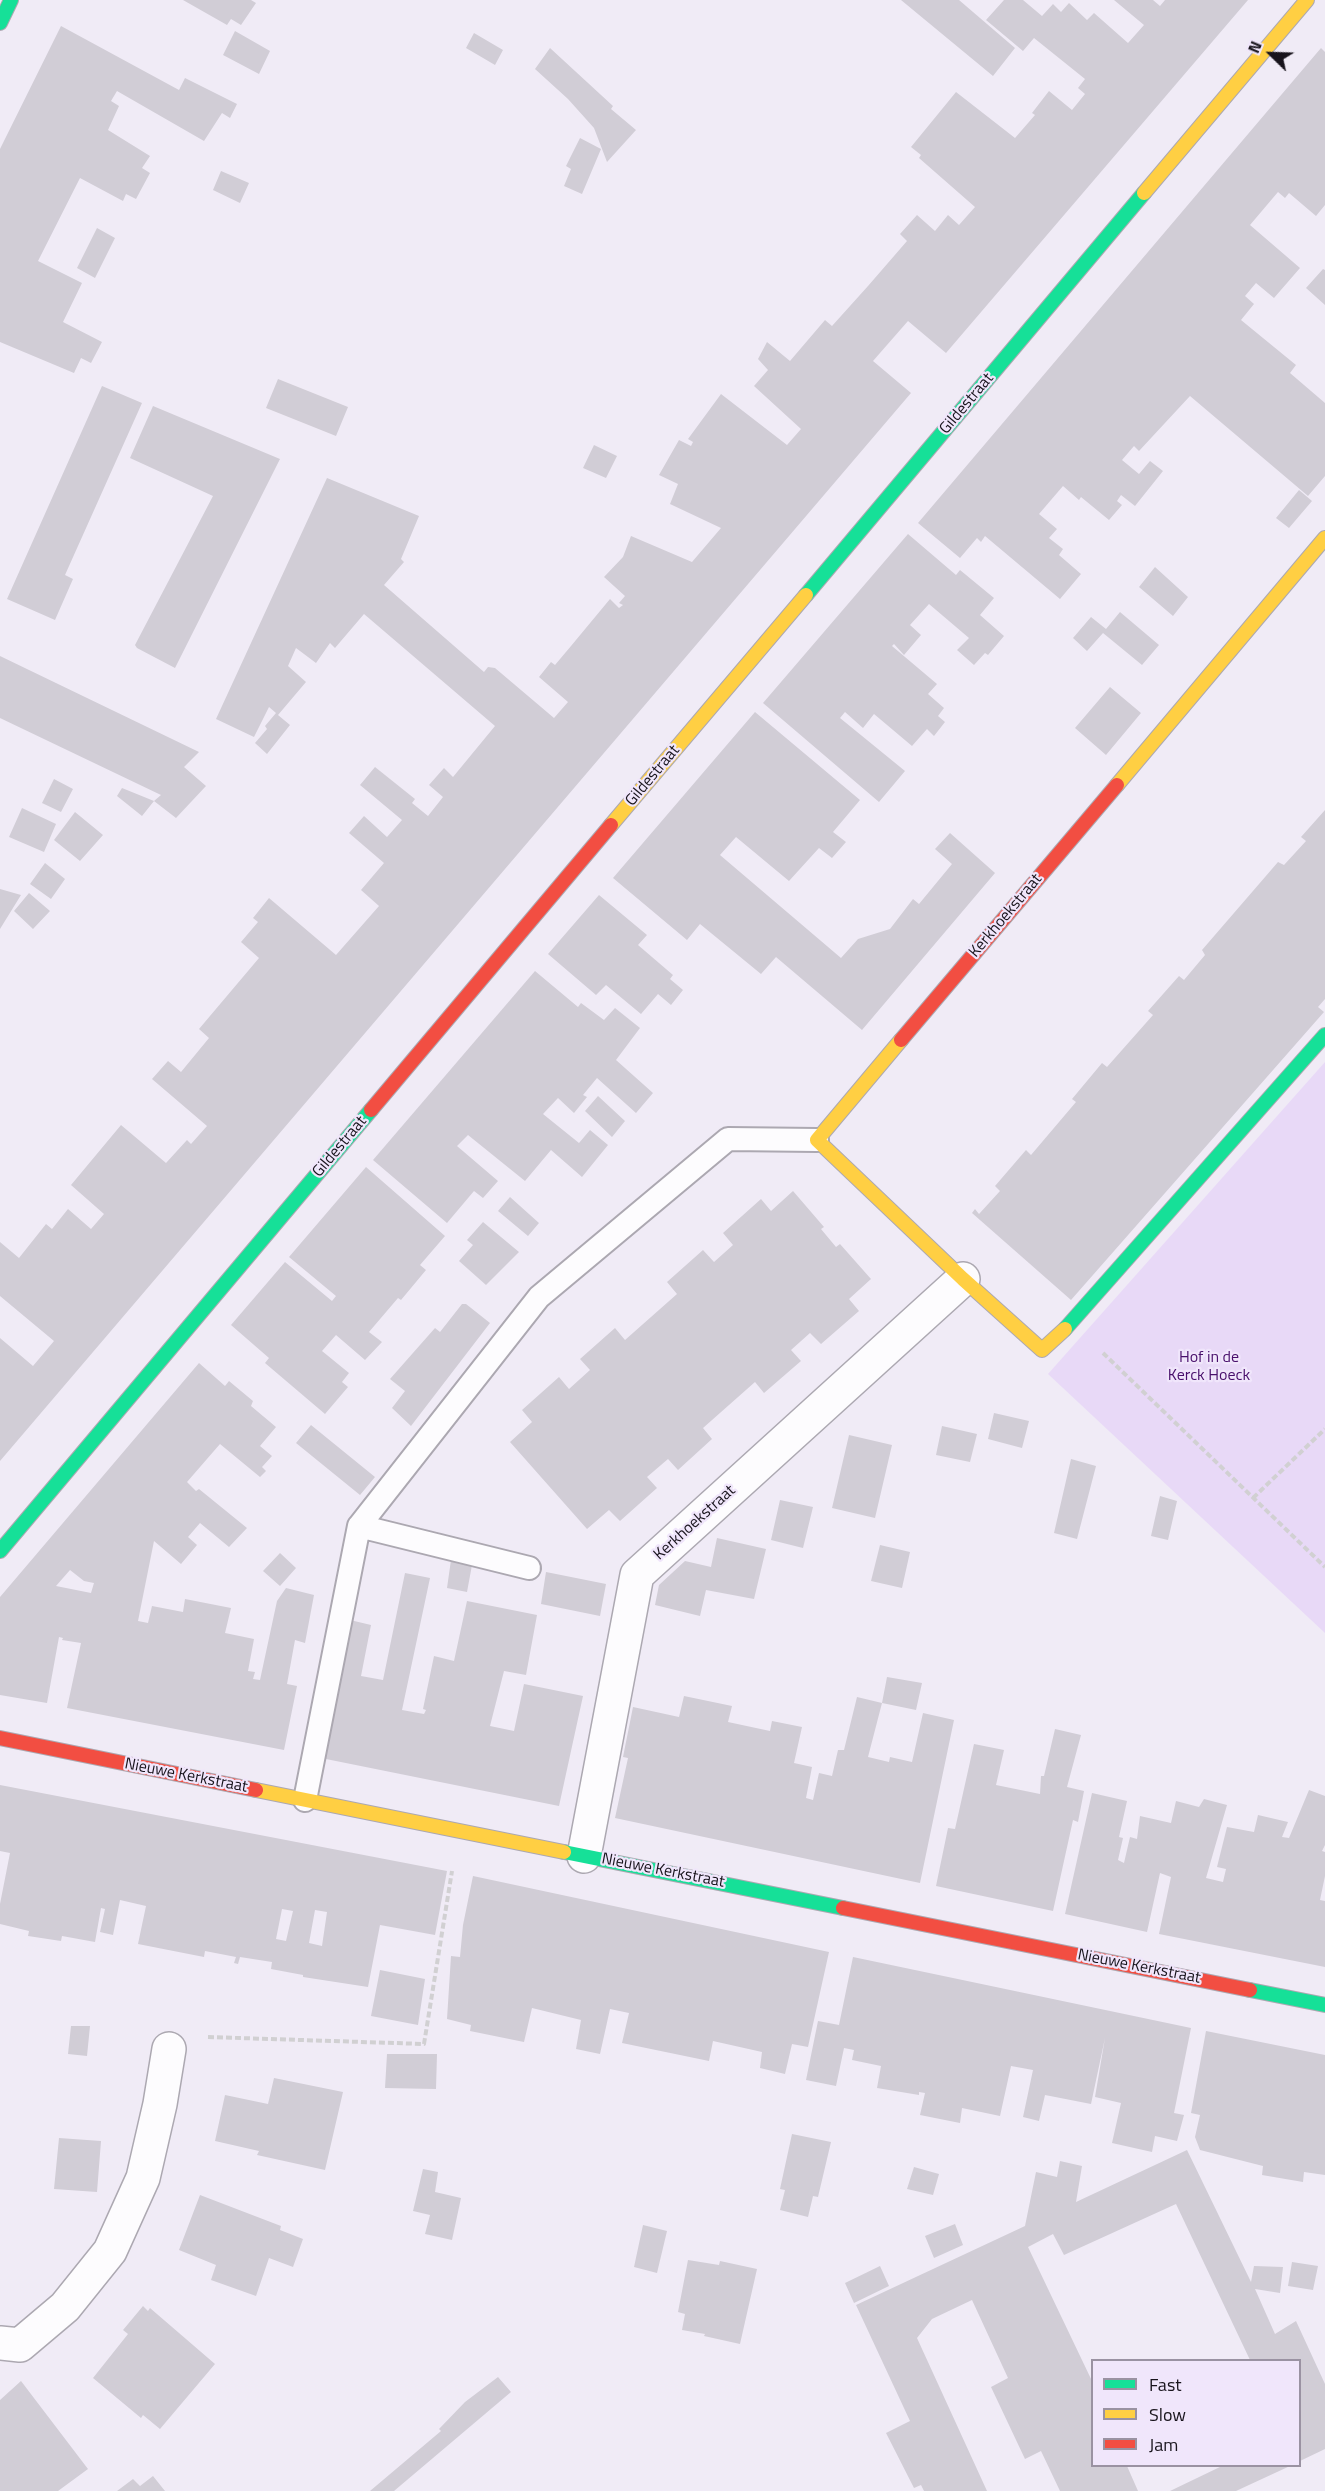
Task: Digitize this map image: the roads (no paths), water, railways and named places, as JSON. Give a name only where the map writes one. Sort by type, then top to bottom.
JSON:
[{"type":"street","points":[[0,23],[11,0]]},
{"type":"street","name":"Gildestraat","points":[[0,1551],[1307,0]]},
{"type":"street","name":"Kerkhoekstraat","points":[[817,1140],[1325,538]]},
{"type":"street","points":[[817,1140],[963,1279],[1042,1350],[1072,1323],[1325,1035]]},
{"type":"street","name":"Kerkhoekstraat","points":[[584,1856],[637,1575],[963,1279]]},
{"type":"street","name":"Nieuwe Kerkstraat","points":[[0,1738],[1325,2005]]},
{"type":"street","points":[[7,2349],[65,2307],[110,2251],[143,2178],[160,2104],[169,2049]]},
{"type":"lane","points":[[305,1800],[358,1526],[539,1297],[728,1139],[817,1140]]},
{"type":"lane","points":[[358,1526],[529,1568]]},
{"type":"park label","name":"Hof in de Kerck Hoeck","points":[[1209,1367]]}]
